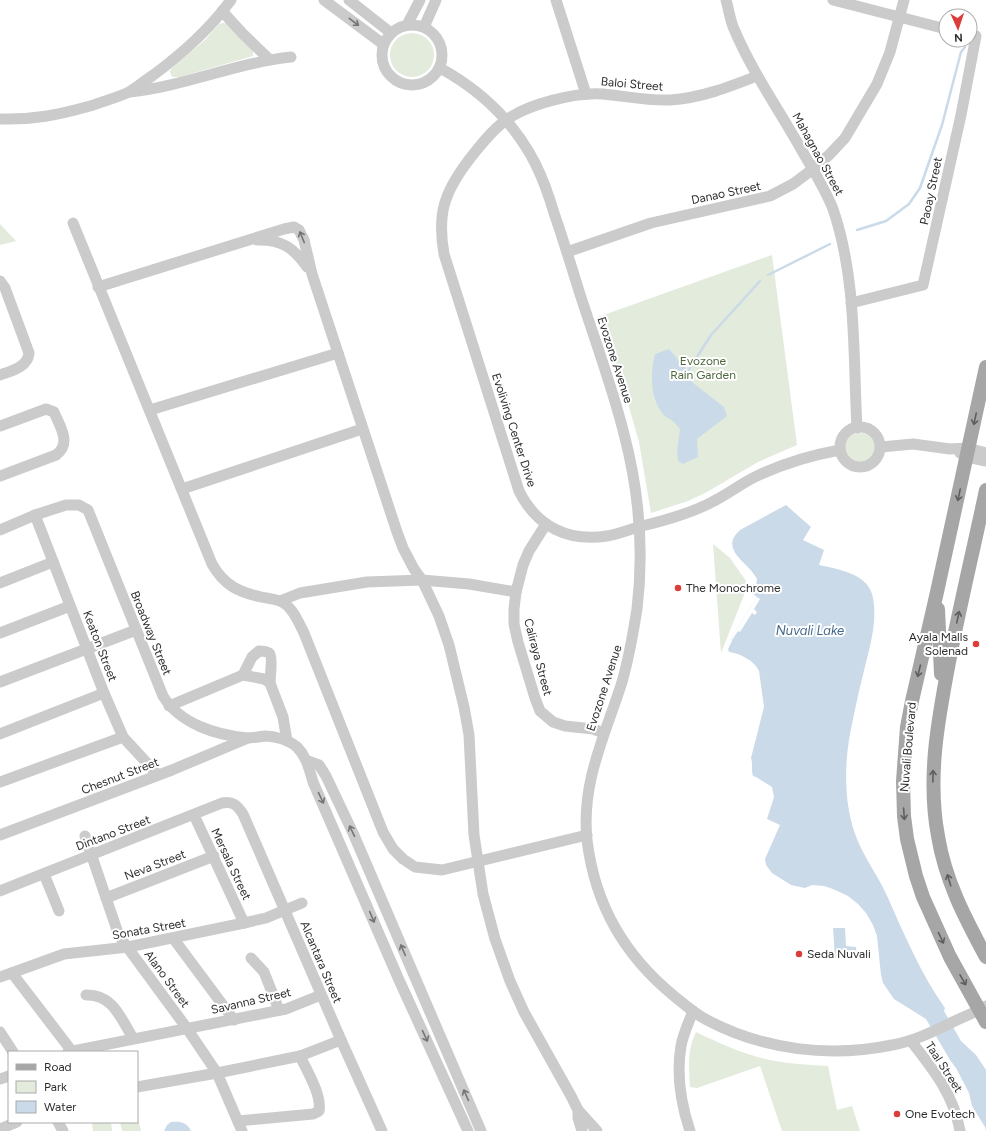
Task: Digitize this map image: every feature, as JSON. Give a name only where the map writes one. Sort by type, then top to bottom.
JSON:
[{"type":"main road","name":"Nuvali Boulevard","points":[[983,1008],[950,957],[923,897],[916,876],[907,838],[904,816],[903,781],[907,727],[912,701],[986,367]]},
{"type":"main road","points":[[986,490],[943,697],[935,742],[933,772],[938,837],[952,888],[964,916],[986,957]]},
{"type":"main road","points":[[937,592],[943,697]]},
{"type":"street","points":[[0,119],[34,119],[49,116],[106,101],[128,92],[162,69],[186,50],[206,30],[231,0]]},
{"type":"street","points":[[324,0],[384,44]]},
{"type":"street","points":[[349,0],[391,33]]},
{"type":"street","points":[[407,25],[420,0]]},
{"type":"street","points":[[424,27],[436,0]]},
{"type":"street","points":[[556,0],[586,94]]},
{"type":"street","name":"Mahagnao Street","points":[[726,0],[734,28],[757,76],[786,121],[826,192],[833,209],[848,271],[857,428]]},
{"type":"street","points":[[833,0],[938,27]]},
{"type":"street","name":"Danao Street","points":[[567,252],[651,223],[770,196],[793,184],[829,155],[845,138],[877,84],[890,52],[898,17],[904,0]]},
{"type":"street","points":[[222,11],[269,59]]},
{"type":"street","points":[[407,25],[415,25],[424,27],[435,35],[439,41],[443,55],[440,68],[430,80],[423,84],[407,86],[400,83],[388,74],[382,60],[384,44],[391,33],[398,28],[407,25]]},
{"type":"street","name":"Paoay Street","points":[[851,303],[924,285],[974,48]]},
{"type":"street","points":[[128,92],[153,89],[269,59],[292,57]]},
{"type":"street","name":"Evozone Avenue","points":[[440,68],[461,79],[496,109],[506,120],[535,162],[567,252],[624,432],[635,487],[639,527],[639,574],[638,598],[630,653],[622,683],[596,754],[588,791],[586,816],[589,856],[596,884],[609,918],[636,960],[653,978],[693,1011],[706,1019],[743,1035],[774,1045],[801,1050],[854,1050],[886,1046],[911,1041],[924,1036],[983,1008]]},
{"type":"street","name":"Baloi Street","points":[[506,120],[550,100],[586,94],[602,94],[670,100],[709,94],[757,76]]},
{"type":"street","name":"Evoliving Center Drive","points":[[506,120],[473,155],[452,183],[444,206],[441,232],[444,254],[519,491],[530,510],[546,524],[569,535],[588,538],[609,536],[692,511],[714,501],[758,475],[778,467],[805,458],[840,450]]},
{"type":"street","points":[[73,223],[212,564],[219,576],[232,587],[247,594],[280,601],[292,612],[304,633],[383,832],[393,849],[403,859],[415,867],[442,870],[587,835]]},
{"type":"street","points":[[98,287],[284,229],[294,227],[299,230],[304,240],[312,274],[399,538],[414,569],[422,580],[439,616],[449,645],[469,735],[474,835],[489,918],[495,939],[510,981],[524,1012],[578,1110],[597,1131]]},
{"type":"street","points":[[246,241],[265,240],[281,242],[299,255],[312,274]]},
{"type":"street","points":[[0,281],[5,288],[29,353],[29,357],[20,368],[0,375]]},
{"type":"street","points":[[150,410],[338,353]]},
{"type":"street","points":[[0,426],[46,409],[54,412],[65,441],[62,450],[56,455],[0,476]]},
{"type":"street","points":[[865,428],[876,434],[880,440],[881,447],[877,460],[863,467],[854,467],[846,462],[841,454],[840,444],[845,435],[853,429],[865,428]]},
{"type":"street","points":[[182,489],[362,429]]},
{"type":"street","points":[[881,447],[913,444],[968,453],[986,461]]},
{"type":"street","points":[[968,453],[986,453]]},
{"type":"street","name":"Broadway Street","points":[[0,530],[35,515],[66,505],[79,506],[88,510],[163,696],[169,706],[181,717],[212,731],[248,738],[268,736],[287,741],[297,747],[308,761]]},
{"type":"street","name":"Keaton Street","points":[[35,515],[104,693],[123,737],[158,775]]},
{"type":"street","name":"Caliraya Street","points":[[546,524],[523,565],[516,592],[514,624],[517,636],[540,711],[553,722],[565,726],[592,729],[604,733]]},
{"type":"street","points":[[0,582],[53,562]]},
{"type":"street","points":[[280,601],[300,593],[367,582],[422,580],[469,584],[516,592]]},
{"type":"street","points":[[0,633],[70,606]]},
{"type":"street","points":[[0,682],[136,630]]},
{"type":"street","points":[[244,675],[252,657],[259,650],[268,653],[271,656],[270,683],[283,717],[287,741]]},
{"type":"street","points":[[169,706],[244,675],[264,679],[270,683]]},
{"type":"street","points":[[0,734],[104,693]]},
{"type":"street","points":[[0,782],[123,737]]},
{"type":"street","name":"Chesnut Street","points":[[0,835],[158,775],[248,738]]},
{"type":"street","points":[[308,761],[319,765],[326,776],[353,833],[410,969],[481,1131]]},
{"type":"street","points":[[308,761],[313,782],[468,1131]]},
{"type":"street","name":"Dintano Street","points":[[0,891],[222,803],[229,802],[235,804]]},
{"type":"street","name":"Alcantara Street","points":[[235,804],[243,814],[321,996],[382,1131]]},
{"type":"street","name":"Mersala Street","points":[[194,815],[244,923]]},
{"type":"street","name":"Alano Street","points":[[85,836],[118,932],[217,1073],[240,1126]]},
{"type":"street","name":"Neva Street","points":[[106,898],[214,856]]},
{"type":"street","points":[[44,874],[59,911]]},
{"type":"street","name":"Sonata Street","points":[[0,977],[64,954],[128,947],[244,923],[266,918],[302,902]]},
{"type":"street","points":[[173,938],[234,1020]]},
{"type":"street","points":[[251,958],[264,972],[279,1010]]},
{"type":"street","points":[[397,974],[410,969]]},
{"type":"street","points":[[12,973],[70,1051]]},
{"type":"street","points":[[86,995],[104,998],[110,1003],[133,1038]]},
{"type":"street","name":"Savanna Street","points":[[70,1051],[186,1027],[234,1020],[279,1010],[321,996]]},
{"type":"street","points":[[690,1131],[681,1096],[679,1070],[682,1044],[693,1011]]},
{"type":"street","points":[[0,1032],[12,1051]]},
{"type":"street","points":[[138,1087],[300,1056],[341,1040]]},
{"type":"street","name":"Taal Street","points":[[911,1041],[928,1063],[950,1097],[955,1108],[960,1131]]},
{"type":"street","points":[[240,1126],[313,1114],[318,1111],[320,1105],[318,1097],[300,1056]]},
{"type":"street","points":[[578,1110],[578,1118],[582,1131]]},
{"type":"street","points":[[372,1131],[376,1119]]},
{"type":"green space","points":[[226,23],[253,50],[253,56],[180,77],[173,77],[170,71],[172,68],[205,40],[219,24]]},
{"type":"green space","points":[[408,33],[416,33],[428,39],[434,51],[434,59],[428,71],[416,77],[408,77],[396,71],[390,59],[390,51],[396,39]]},
{"type":"green space","points":[[0,224],[16,241],[0,245]]},
{"type":"green space","name":"Evozone Rain Garden","points":[[772,255],[797,445],[758,462],[707,492],[688,501],[651,513],[639,442],[627,400],[598,317]]},
{"type":"green space","points":[[860,433],[871,437],[875,448],[871,459],[860,463],[849,459],[845,448],[849,437]]},
{"type":"green space","points":[[713,544],[730,558],[746,581],[746,590],[721,653]]},
{"type":"green space","points":[[696,1032],[734,1049],[765,1059],[788,1063],[828,1066],[837,1110],[852,1106],[860,1131],[782,1131],[760,1066],[697,1088],[690,1087],[690,1052]]},
{"type":"green space","points":[[138,1118],[141,1131],[122,1131],[120,1123],[138,1123]]},
{"type":"green space","points":[[92,1123],[111,1123],[112,1131],[93,1131]]},
{"type":"water","points":[[669,349],[688,371],[690,379],[693,383],[724,407],[727,416],[697,439],[698,457],[683,464],[678,461],[677,451],[680,429],[659,409],[652,386],[652,369],[655,354]]},
{"type":"water","name":"Nuvali Lake","points":[[786,505],[811,527],[803,540],[824,550],[819,565],[850,573],[864,581],[872,594],[874,604],[874,624],[848,747],[846,773],[847,800],[853,827],[860,846],[884,890],[921,969],[945,1008],[944,1011],[961,1041],[976,1055],[986,1070],[986,1131],[972,1106],[969,1093],[956,1068],[926,1019],[894,999],[883,983],[877,936],[866,913],[848,896],[824,886],[812,885],[805,888],[791,885],[772,873],[766,865],[765,859],[780,825],[767,819],[774,797],[772,787],[752,774],[751,758],[764,707],[759,671],[750,661],[742,656],[729,652],[728,649],[732,641],[731,638],[757,597],[752,593],[756,586],[757,579],[737,556],[732,544],[734,537],[740,530]]},
{"type":"water","points":[[833,928],[845,928],[846,946],[856,947],[857,958],[835,958]]},
{"type":"water","points":[[171,1122],[183,1123],[191,1131],[164,1131],[167,1125]]},
{"type":"pier","points":[[757,597],[760,599],[754,609],[757,612],[755,615],[752,613],[740,632],[738,631],[732,640],[731,638]]},
{"type":"waterway","points":[[857,230],[886,221],[909,204],[920,188],[942,125],[961,52],[964,48]]},
{"type":"waterway","points":[[768,275],[830,244]]},
{"type":"waterway","points":[[688,371],[711,335],[760,281]]},
{"type":"place","name":"The Monochrome","points":[[678,588]]},
{"type":"place","name":"Ayala Malls Solenad","points":[[976,644]]},
{"type":"place","name":"Seda Nuvali","points":[[799,954]]},
{"type":"place","name":"One Evotech","points":[[897,1114]]}]
